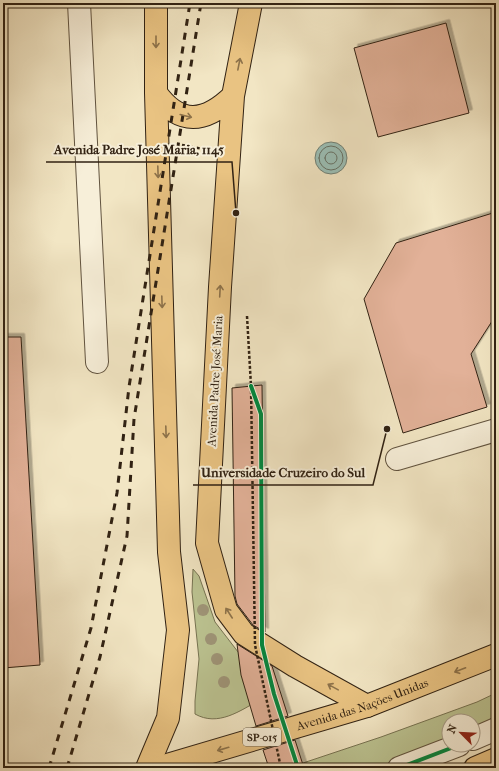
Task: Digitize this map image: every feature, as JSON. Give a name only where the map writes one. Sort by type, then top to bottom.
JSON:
[{"type":"main road","points":[[147,768],[168,718],[178,630],[169,552],[157,139],[156,3]]},
{"type":"main road","name":"Avenida Padre José Maria","points":[[251,3],[233,96],[220,287],[207,543],[226,610],[244,634],[295,666],[367,706]]},
{"type":"main road","points":[[156,93],[164,104],[177,114],[193,118],[208,115],[222,107],[233,96]]},
{"type":"main road","name":"Avenida das Nações Unidas","points":[[157,768],[367,706],[496,655]]},
{"type":"main road","points":[[475,768],[496,759]]},
{"type":"street","points":[[80,3],[97,362]]},
{"type":"street","points":[[397,459],[496,430]]},
{"type":"street","points":[[481,736],[496,729]]},
{"type":"street","points":[[399,768],[441,752]]},
{"type":"path","points":[[157,139],[193,148],[229,153]]},
{"type":"path","points":[[251,386],[256,400]]},
{"type":"path","points":[[251,386],[255,645],[281,768]]},
{"type":"green space","points":[[193,569],[199,576],[215,622],[245,661],[261,699],[229,716],[220,718],[204,718],[195,714],[199,659],[192,592]]},
{"type":"green space","points":[[496,693],[496,727],[481,733],[481,713],[447,713]]},
{"type":"green space","points":[[441,715],[441,748],[390,768],[288,768]]},
{"type":"water","points":[[331,142],[342,147],[347,158],[342,169],[331,174],[320,169],[315,158],[320,147]]},
{"type":"building","points":[[446,23],[469,113],[378,137],[354,48]]},
{"type":"building","points":[[496,212],[496,315],[471,354],[487,407],[403,433],[364,299],[396,243]]},
{"type":"building","points":[[3,337],[21,337],[40,665],[3,668]]},
{"type":"building","points":[[262,385],[265,632],[253,625],[237,604],[235,596],[232,388]]},
{"type":"building","points":[[237,644],[272,666],[288,716],[256,726],[241,675]]},
{"type":"building","points":[[295,740],[304,768],[269,768],[263,750]]},
{"type":"railway","points":[[49,768],[91,628],[117,493],[129,387],[190,3]]},
{"type":"railway","points":[[67,768],[100,657],[127,536],[134,419],[201,3]]},
{"type":"cycle path","points":[[251,386],[261,414],[262,645],[274,694],[298,768]]},
{"type":"cycle path","points":[[399,768],[441,752]]},
{"type":"place","name":"Avenida Padre José Maria, 1145","points":[[236,213]]},
{"type":"place","name":"Universidade Cruzeiro do Sul","points":[[387,429]]}]
